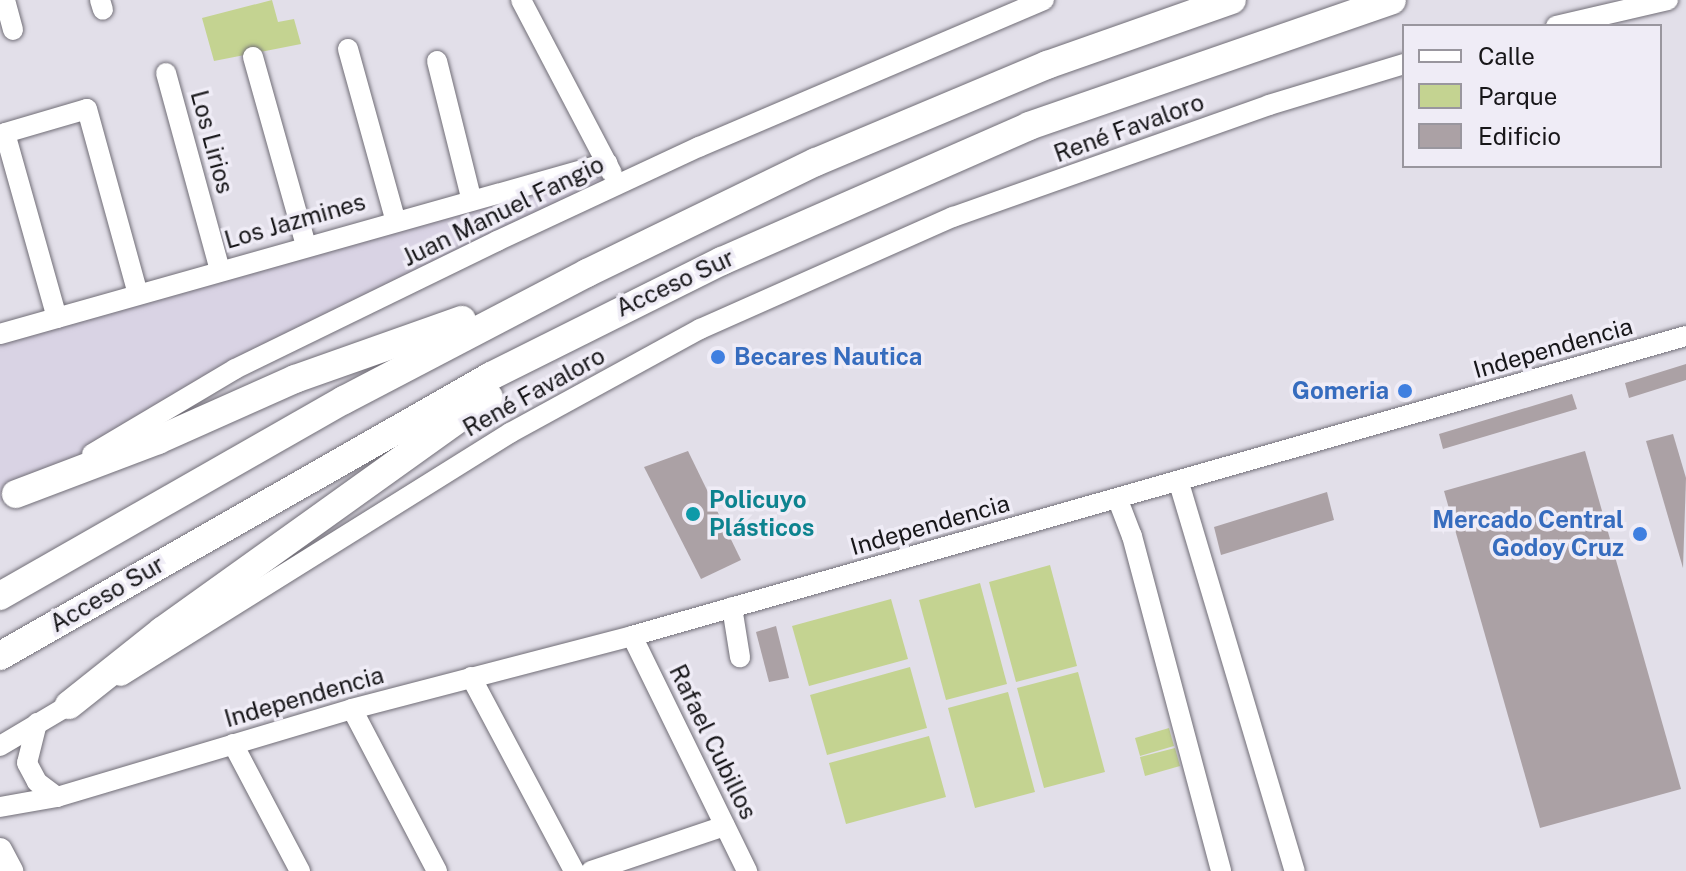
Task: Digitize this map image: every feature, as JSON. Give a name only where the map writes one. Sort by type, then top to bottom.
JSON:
[{"type":"highway","name":"Acceso Sur","points":[[0,596],[344,400],[587,273],[816,162],[1047,65],[1232,0]]},
{"type":"highway","name":"Acceso Sur","points":[[0,656],[369,443],[615,312],[1029,126],[1392,0]]},
{"type":"highway","points":[[69,705],[460,414],[514,381],[619,324],[1127,90]]},
{"type":"highway","points":[[8,498],[158,440],[295,379],[445,328],[735,186],[816,162]]},
{"type":"main road","points":[[0,850],[11,871]]},
{"type":"street","points":[[5,0],[13,30]]},
{"type":"street","points":[[521,0],[618,184]]},
{"type":"street","points":[[1565,24],[1668,0]]},
{"type":"street","name":"Juan Manuel Fangio","points":[[8,498],[235,369],[618,184],[1037,1]]},
{"type":"street","points":[[348,49],[395,219]]},
{"type":"street","points":[[253,57],[306,245]]},
{"type":"street","points":[[437,61],[471,197]]},
{"type":"street","name":"René Favaloro","points":[[0,746],[161,654],[510,433],[700,329],[953,217],[1269,105],[1402,65]]},
{"type":"street","name":"Los Lirios","points":[[166,73],[220,270]]},
{"type":"street","points":[[57,318],[5,133],[87,109],[138,294]]},
{"type":"street","name":"Los Jazmines","points":[[0,334],[471,197],[607,163]]},
{"type":"street","name":"Independencia","points":[[0,807],[57,797],[352,709],[632,636],[1179,483],[1686,336]]},
{"type":"street","points":[[1179,483],[1295,871]]},
{"type":"street","points":[[1118,500],[1132,536],[1221,871]]},
{"type":"street","points":[[732,607],[740,657]]},
{"type":"street","name":"Rafael Cubillos","points":[[632,636],[747,871]]},
{"type":"street","points":[[471,677],[574,871]]},
{"type":"street","points":[[352,709],[437,871]]},
{"type":"street","points":[[37,723],[27,763],[37,782],[57,797]]},
{"type":"street","points":[[233,744],[300,871]]},
{"type":"street","points":[[591,871],[725,826]]},
{"type":"shaded area","points":[[607,163],[618,184],[497,241],[0,502],[0,334]]},
{"type":"green space","points":[[272,0],[278,22],[294,19],[301,44],[214,61],[202,18]]},
{"type":"green space","points":[[1050,565],[1077,666],[1016,682],[989,582]]},
{"type":"green space","points":[[980,583],[1007,684],[946,700],[919,600]]},
{"type":"green space","points":[[891,599],[908,659],[809,686],[792,626]]},
{"type":"green space","points":[[910,667],[927,728],[827,755],[810,695]]},
{"type":"green space","points":[[1078,672],[1105,772],[1044,788],[1017,688]]},
{"type":"green space","points":[[1008,692],[1035,792],[975,808],[948,708]]},
{"type":"green space","points":[[1169,728],[1174,746],[1140,756],[1135,738]]},
{"type":"green space","points":[[929,736],[946,797],[846,824],[829,763]]},
{"type":"green space","points":[[1175,748],[1180,766],[1145,776],[1140,757]]},
{"type":"building","points":[[1686,364],[1686,380],[1629,398],[1625,383]]},
{"type":"building","points":[[1572,394],[1577,409],[1443,449],[1439,434]]},
{"type":"building","points":[[1673,434],[1686,478],[1683,568],[1646,441]]},
{"type":"building","name":"Policuyo Plásticos","points":[[688,451],[741,560],[701,579],[644,467]]},
{"type":"building","points":[[1585,451],[1681,789],[1540,828],[1444,491]]},
{"type":"building","points":[[1327,492],[1334,520],[1221,555],[1214,527]]},
{"type":"building","points":[[776,626],[789,678],[769,682],[756,632]]},
{"type":"place","name":"Becares Nautica","points":[[718,357]]},
{"type":"place","name":"Gomeria","points":[[1405,391]]},
{"type":"place","name":"Policuyo Plásticos","points":[[693,514]]},
{"type":"place","name":"Mercado Central Godoy Cruz","points":[[1640,534]]}]
